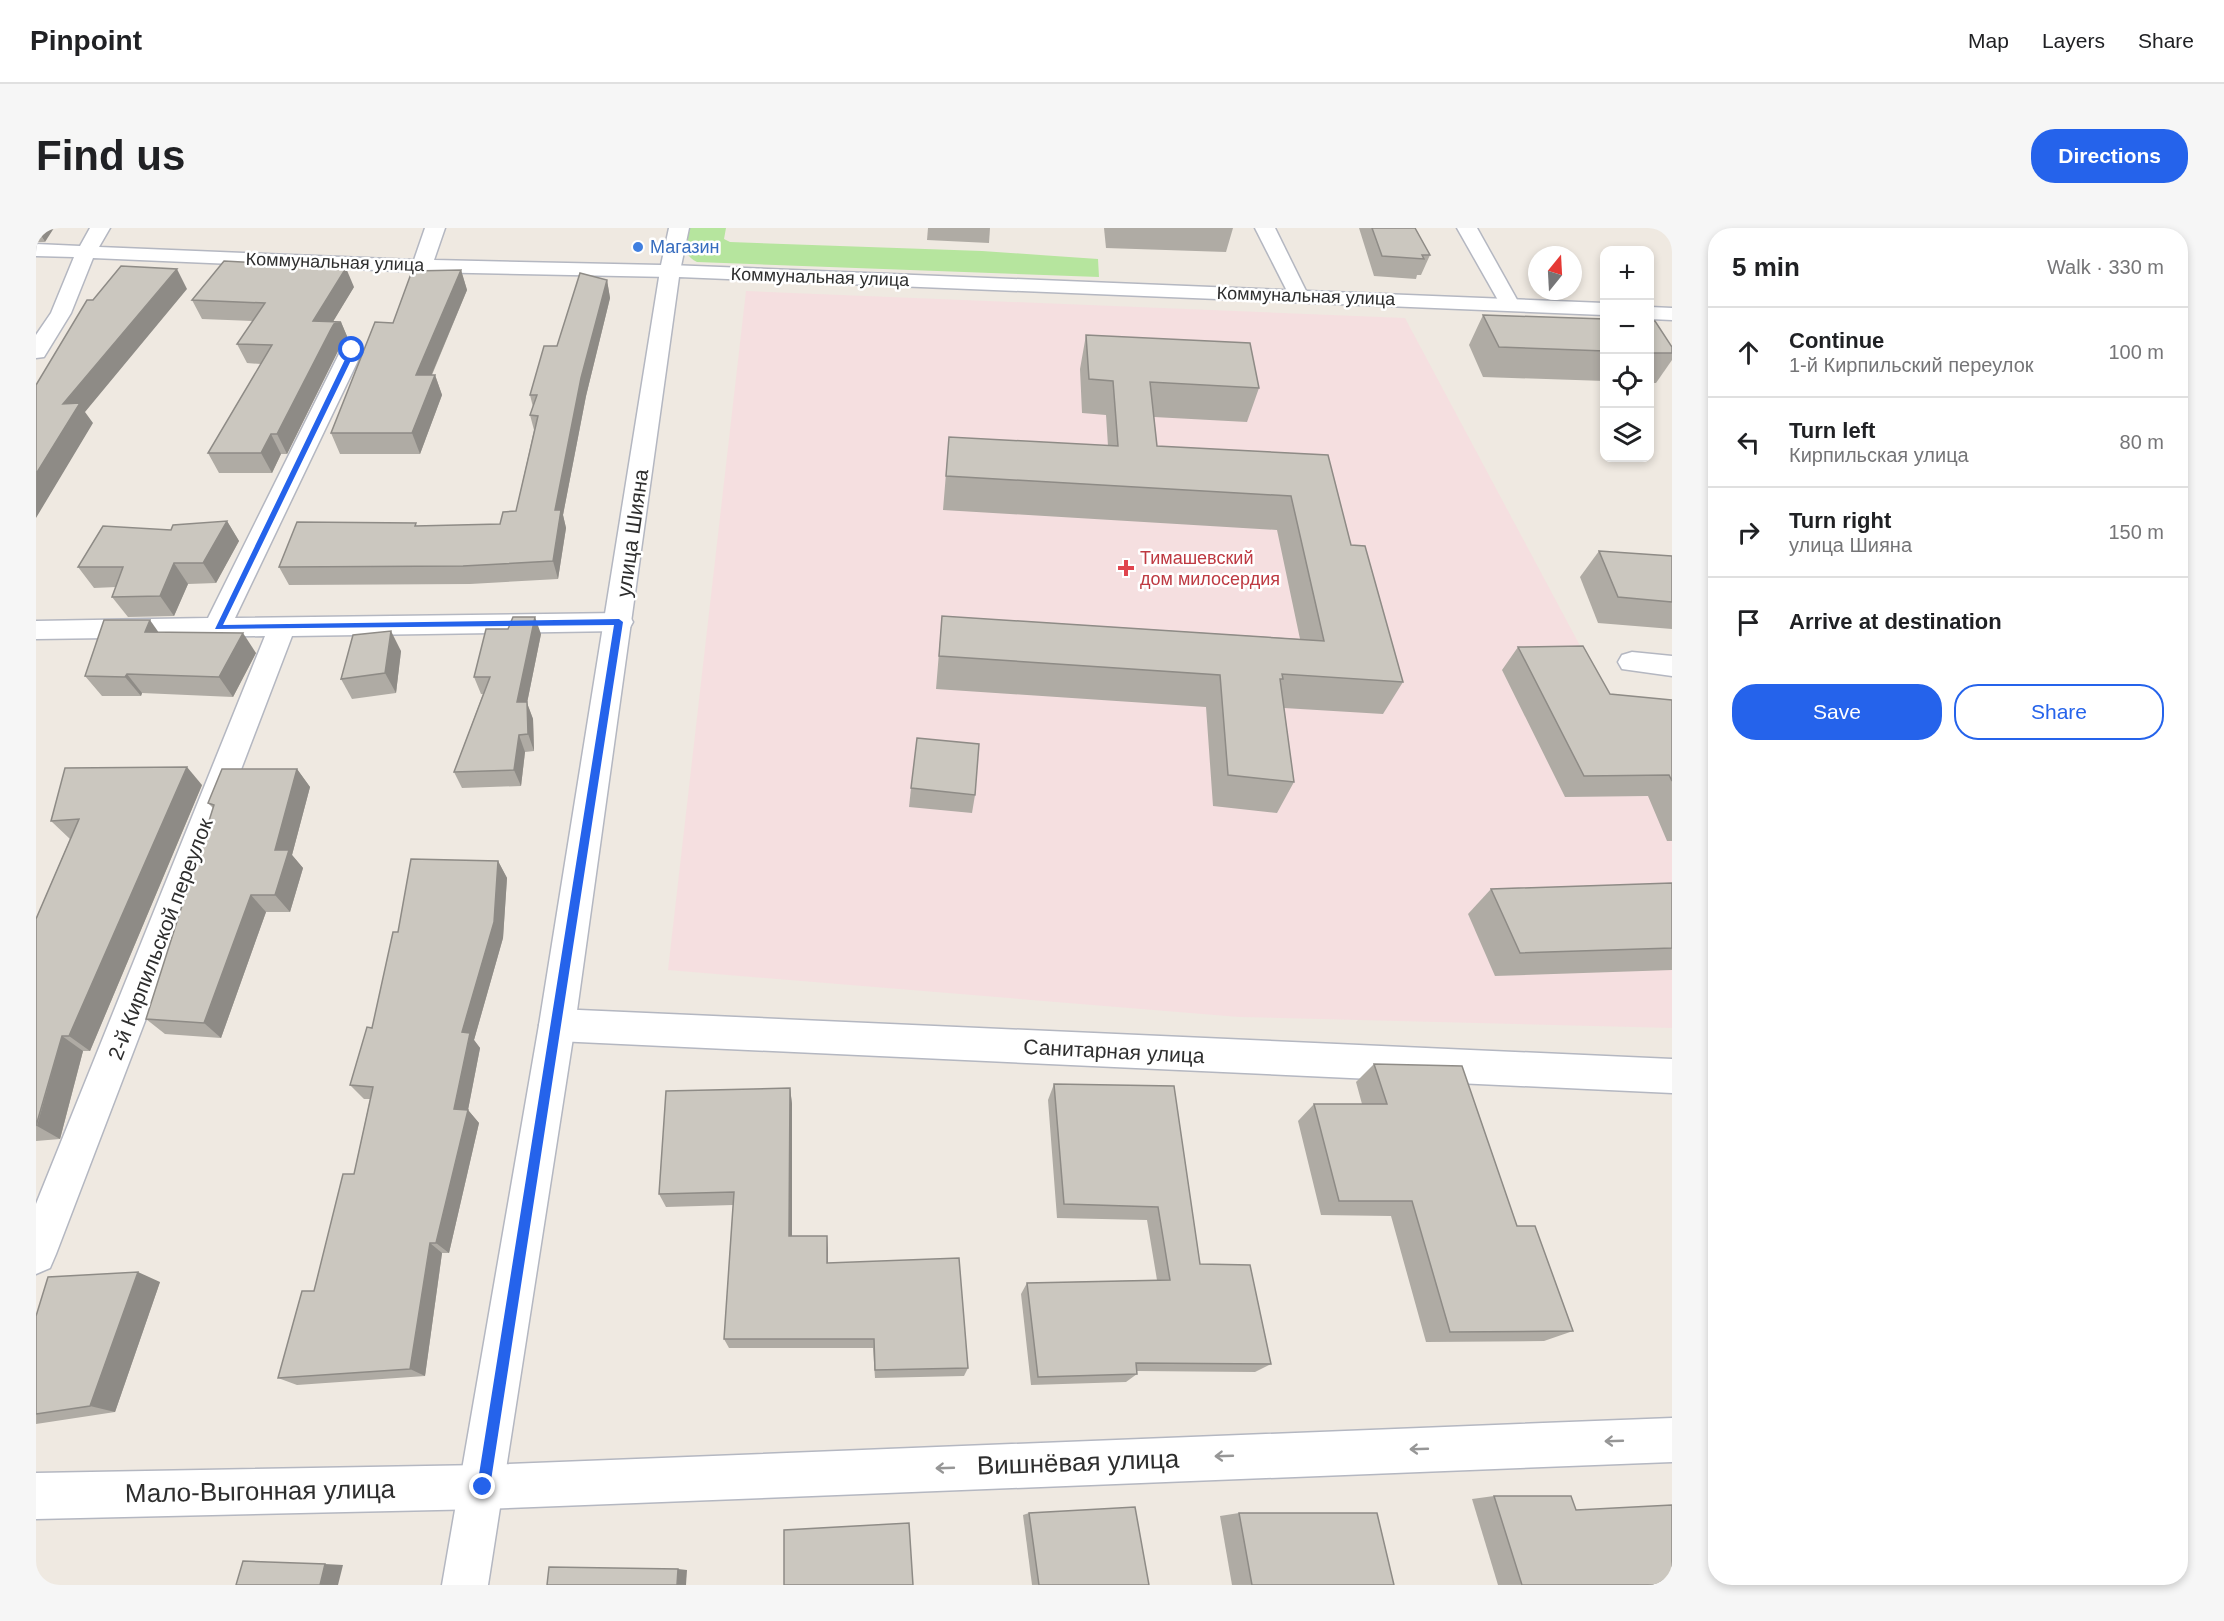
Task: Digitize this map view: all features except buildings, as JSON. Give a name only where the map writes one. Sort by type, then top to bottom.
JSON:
[{"type":"street","points":[[36,352],[61,313],[86,252],[100,228]]},
{"type":"street","points":[[423,266],[435,228]]},
{"type":"street","name":"улица Шияна","points":[[465,1585],[483,1487],[557,1025],[670,271],[679,228]]},
{"type":"street","points":[[1265,228],[1298,295]]},
{"type":"street","points":[[1467,228],[1510,305]]},
{"type":"street","name":"Коммунальная улица","points":[[36,250],[423,266],[670,271],[1600,309]]},
{"type":"street","points":[[1654,313],[1672,314]]},
{"type":"street","points":[[217,627],[352,350]]},
{"type":"street","points":[[36,630],[619,622]]},
{"type":"street","name":"2-й Кирпильской переулок","points":[[36,1254],[283,625]]},
{"type":"street","points":[[1632,662],[1672,666]]},
{"type":"street","name":"Санитарная улица","points":[[557,1025],[1672,1076]]},
{"type":"street","name":"Вишнёвая улица","points":[[483,1487],[1672,1440]]},
{"type":"street","name":"Мало-Выгонная улица","points":[[36,1496],[483,1487]]},
{"type":"shaded area","name":"Тимашевский дом милосердия","points":[[746,291],[1405,318],[1672,818],[1672,1028],[1239,1017],[668,970]]},
{"type":"green space","points":[[690,228],[726,228],[724,239],[730,242],[982,251],[1098,259],[1099,277],[697,262],[692,259],[686,248]]},
{"type":"place","name":"Магазин","points":[[638,247]]},
{"type":"place","name":"Тимашевский дом милосердия","points":[[1126,568]]},
{"type":"route","points":[[352,350],[217,627],[619,622],[483,1487]]}]
